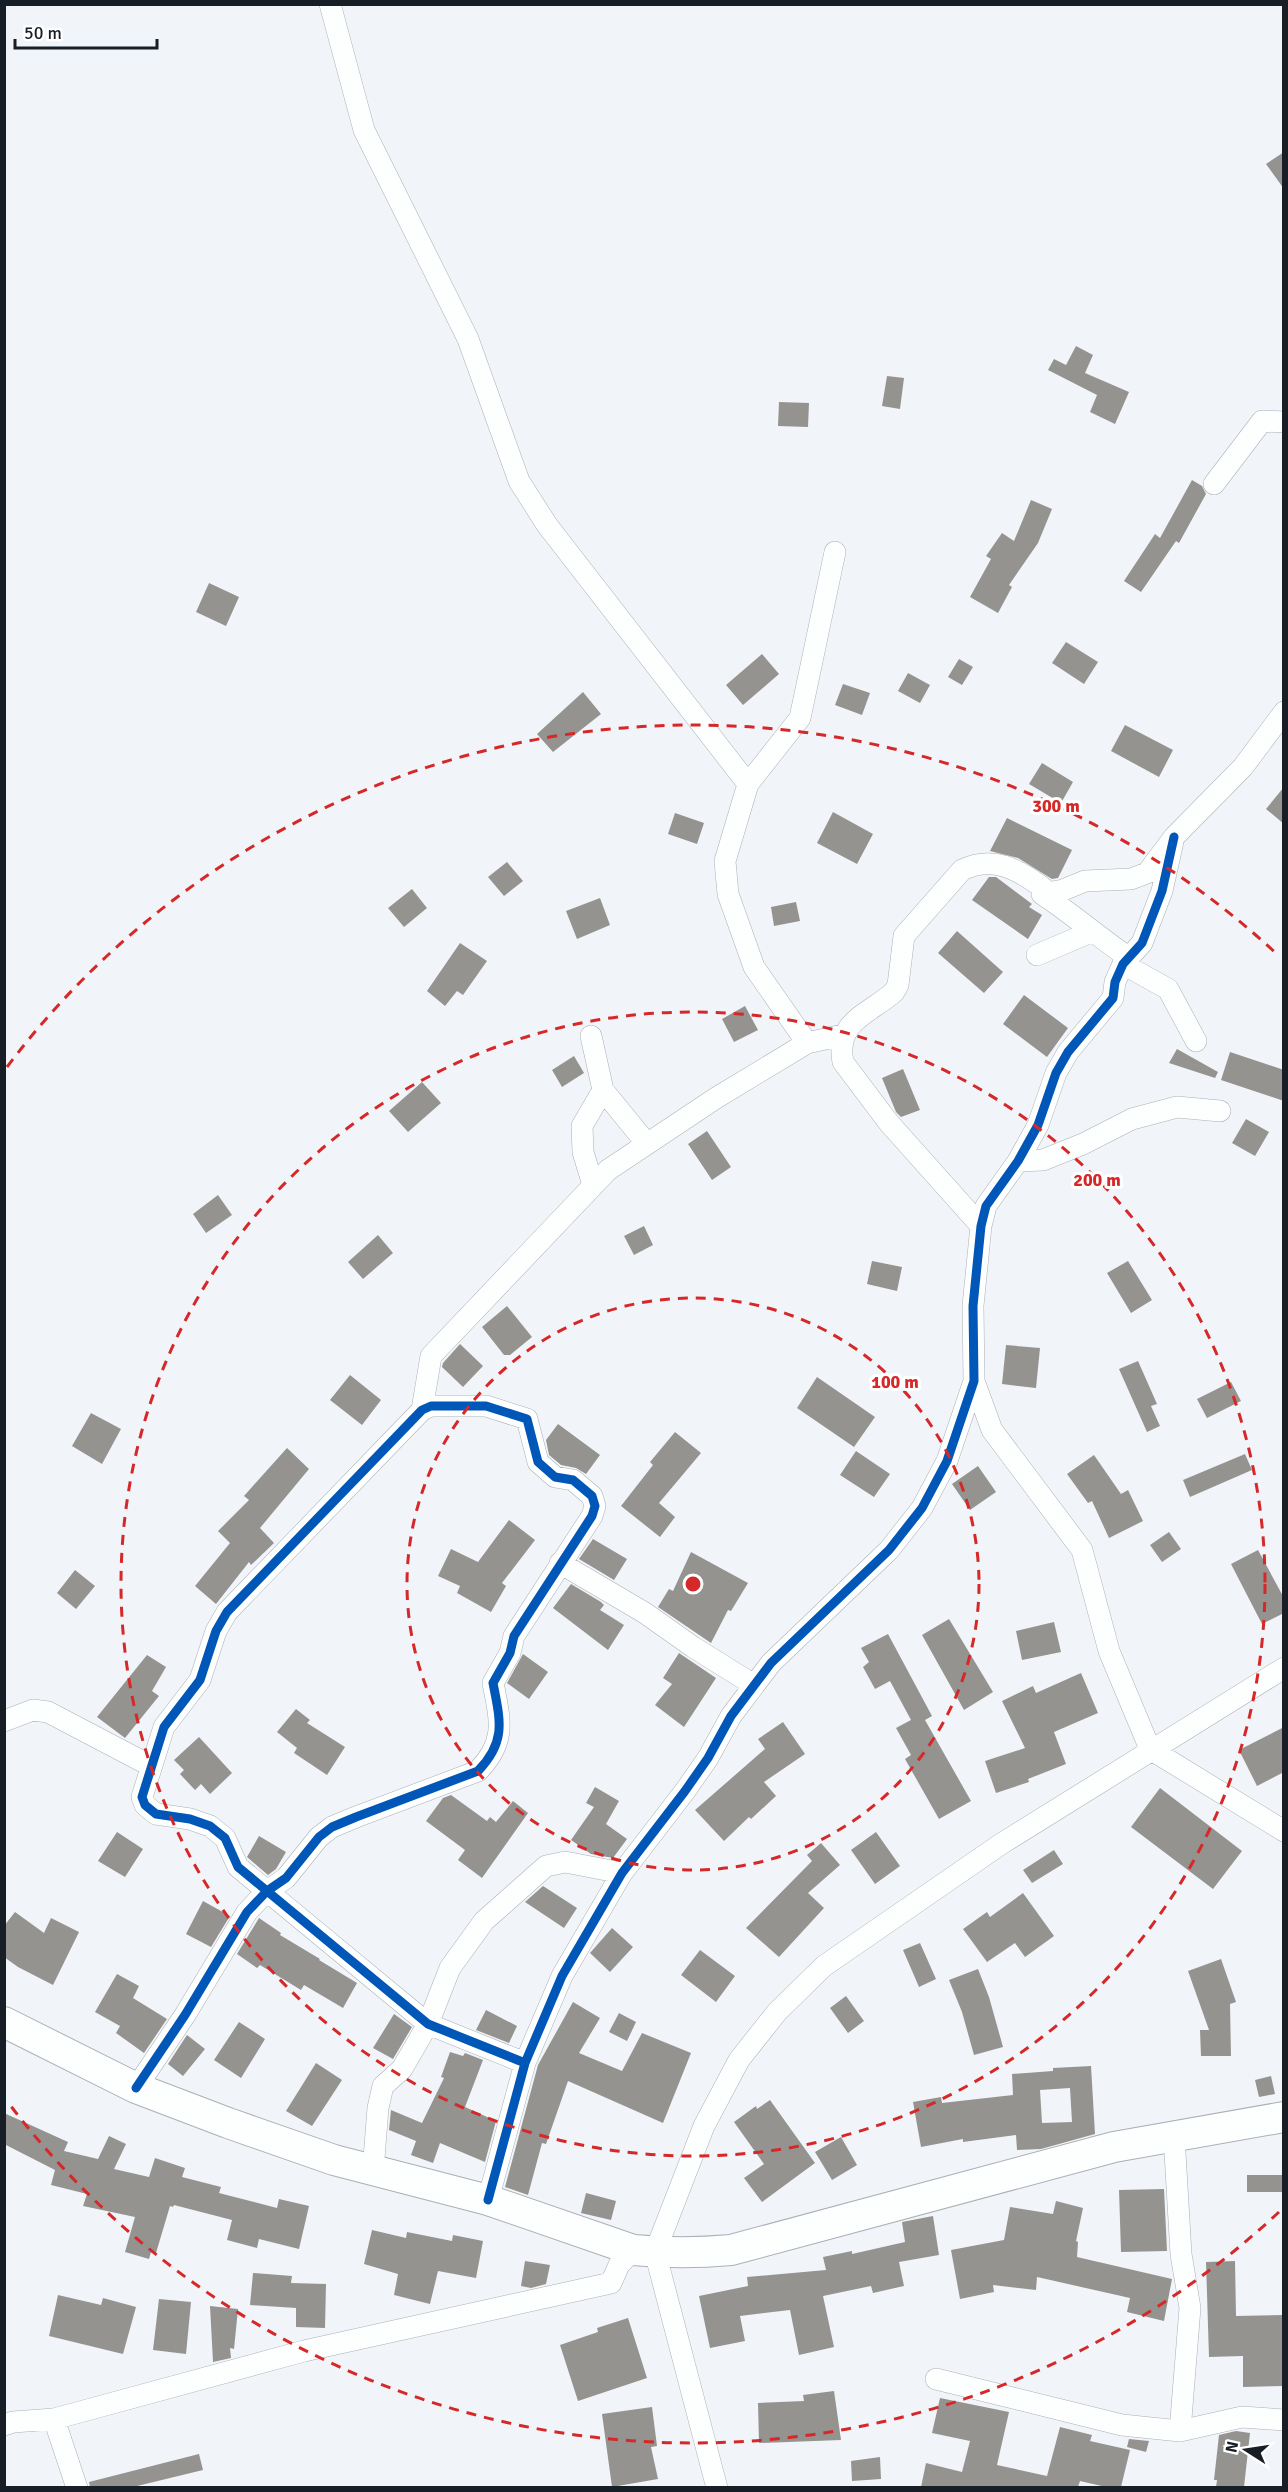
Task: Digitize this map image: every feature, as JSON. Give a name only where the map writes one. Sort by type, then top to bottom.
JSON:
[{"type":"street","points":[[330,4],[364,130],[468,339],[519,481],[547,525],[748,784]]},
{"type":"street","points":[[1214,484],[1262,421],[1284,422]]},
{"type":"street","points":[[807,1043],[754,967],[728,894],[725,861],[748,784],[800,718],[835,552]]},
{"type":"street","points":[[1042,894],[1063,890],[1085,881],[1131,879],[1147,873],[1174,837],[1243,767],[1284,712]]},
{"type":"street","points":[[1174,837],[1162,891],[1142,943],[1126,961],[1115,982],[1113,998],[1068,1052],[1056,1073],[1038,1125],[1018,1161],[986,1206],[981,1226],[973,1306],[974,1381],[992,1430],[1082,1550],[1109,1651],[1150,1749],[1284,1831]]},
{"type":"street","points":[[981,1226],[889,1123],[843,1062],[841,1051],[843,1035],[851,1023],[894,992],[898,985],[904,936],[962,870],[973,865],[991,863],[1007,865],[1042,887],[1042,894]]},
{"type":"street","points":[[1042,894],[1078,919],[1126,961],[1168,989],[1196,1041]]},
{"type":"street","points":[[1037,955],[1091,932]]},
{"type":"street","points":[[422,1410],[431,1356],[608,1170],[716,1098],[807,1043],[843,1035]]},
{"type":"street","points":[[591,1036],[603,1090],[647,1144]]},
{"type":"street","points":[[593,1185],[583,1152],[582,1126],[603,1090]]},
{"type":"street","points":[[1018,1161],[1043,1160],[1083,1144],[1132,1119],[1178,1107],[1220,1111]]},
{"type":"street","points":[[488,2200],[525,2063],[562,1976],[622,1873],[685,1791],[708,1758],[731,1716],[771,1663],[889,1550],[922,1508],[947,1461],[974,1381]]},
{"type":"street","points":[[136,2088],[185,2015],[247,1912],[267,1891],[286,1878],[319,1837],[332,1827],[478,1771],[491,1758],[496,1748],[500,1719],[493,1683],[510,1653],[514,1636],[592,1516],[595,1506],[592,1496],[573,1480],[555,1477],[538,1462],[527,1419],[486,1406],[431,1406],[422,1410],[227,1612],[216,1631],[200,1680],[164,1726],[142,1797],[145,1805],[156,1814],[190,1819],[210,1827],[225,1838],[238,1867],[267,1891],[428,2024],[525,2063]]},
{"type":"street","points":[[958,1426],[992,1430]]},
{"type":"street","points":[[560,1563],[645,1613],[693,1647],[754,1685]]},
{"type":"street","points":[[7,2420],[54,2419],[304,2351],[611,2283],[619,2265],[644,2251],[704,2126],[739,2060],[777,2012],[824,1966],[1001,1844],[1150,1749],[1284,1668]]},
{"type":"street","points":[[4,1721],[33,1710],[48,1712],[151,1766]]},
{"type":"street","points":[[373,2171],[378,2108],[383,2086],[402,2069],[428,2024],[450,1968],[484,1921],[546,1866],[565,1862],[622,1873]]},
{"type":"street","points":[[4,2022],[136,2088],[228,2123],[373,2171],[488,2200],[644,2251],[692,2253],[731,2250],[1114,2147],[1284,2117]]},
{"type":"street","points":[[1174,2136],[1181,2254],[1190,2308],[1180,2431]]},
{"type":"street","points":[[644,2251],[717,2487]]},
{"type":"street","points":[[936,2379],[1122,2426],[1180,2431],[1242,2417],[1284,2420]]},
{"type":"street","points":[[54,2419],[77,2487]]},
{"type":"building","points":[[1284,152],[1284,189],[1266,164]]},
{"type":"building","points":[[1076,346],[1093,355],[1085,373],[1129,392],[1115,424],[1090,412],[1097,395],[1048,370],[1054,359],[1066,365]]},
{"type":"building","points":[[887,376],[904,378],[900,409],[882,406]]},
{"type":"building","points":[[779,402],[809,403],[808,427],[778,426]]},
{"type":"building","points":[[1192,480],[1202,486],[1206,494],[1179,543],[1176,541],[1141,592],[1124,581],[1155,534],[1160,538]]},
{"type":"building","points":[[1031,500],[1052,509],[1038,543],[1009,585],[1012,587],[998,613],[970,597],[991,559],[986,556],[1002,533],[1014,541]]},
{"type":"building","points":[[209,583],[239,597],[226,626],[196,612]]},
{"type":"building","points":[[1066,642],[1098,662],[1084,684],[1052,663]]},
{"type":"building","points":[[762,654],[779,674],[743,705],[726,685]]},
{"type":"building","points":[[959,659],[973,667],[962,685],[948,677]]},
{"type":"building","points":[[908,673],[930,685],[920,703],[898,691]]},
{"type":"building","points":[[843,684],[870,693],[862,715],[835,705]]},
{"type":"building","points":[[583,692],[601,714],[553,752],[537,734]]},
{"type":"building","points":[[1125,725],[1173,750],[1159,777],[1111,751]]},
{"type":"building","points":[[1042,763],[1073,782],[1061,803],[1029,784]]},
{"type":"building","points":[[1284,787],[1284,824],[1266,809]]},
{"type":"building","points":[[833,812],[873,834],[857,864],[817,843]]},
{"type":"building","points":[[675,813],[704,823],[697,844],[668,834]]},
{"type":"building","points":[[1007,818],[1072,850],[1058,878],[1052,879],[1018,858],[990,851]]},
{"type":"building","points":[[507,862],[523,881],[504,896],[488,877]]},
{"type":"building","points":[[989,877],[996,877],[1032,904],[1029,907],[1042,915],[1028,939],[972,900]]},
{"type":"building","points":[[412,889],[427,908],[404,927],[388,908]]},
{"type":"building","points":[[600,898],[610,925],[577,939],[566,911]]},
{"type":"building","points":[[796,902],[800,921],[774,926],[771,907]]},
{"type":"building","points":[[957,931],[1003,972],[984,993],[938,953]]},
{"type":"building","points":[[460,943],[487,961],[463,995],[457,991],[445,1006],[427,991]]},
{"type":"building","points":[[1024,995],[1068,1028],[1047,1057],[1003,1024]]},
{"type":"building","points":[[745,1006],[758,1030],[734,1042],[722,1019]]},
{"type":"building","points":[[1177,1049],[1218,1072],[1215,1078],[1169,1063]]},
{"type":"building","points":[[1230,1052],[1284,1070],[1284,1101],[1221,1080]]},
{"type":"building","points":[[574,1056],[584,1073],[562,1087],[552,1070]]},
{"type":"building","points":[[903,1069],[920,1110],[901,1117],[896,1112],[882,1078]]},
{"type":"building","points":[[422,1082],[441,1103],[408,1132],[389,1111]]},
{"type":"building","points":[[1246,1119],[1269,1132],[1255,1156],[1232,1143]]},
{"type":"building","points":[[707,1131],[731,1167],[712,1180],[688,1144]]},
{"type":"building","points":[[218,1195],[232,1215],[206,1233],[193,1214]]},
{"type":"building","points":[[644,1226],[653,1245],[634,1255],[624,1236]]},
{"type":"building","points":[[378,1235],[393,1253],[363,1279],[348,1262]]},
{"type":"building","points":[[872,1261],[902,1267],[897,1291],[867,1284]]},
{"type":"building","points":[[1128,1261],[1152,1300],[1131,1313],[1107,1273]]},
{"type":"building","points":[[507,1306],[532,1337],[510,1355],[504,1355],[482,1327]]},
{"type":"building","points":[[460,1344],[483,1366],[463,1387],[442,1367]]},
{"type":"building","points":[[1006,1345],[1040,1348],[1036,1388],[1002,1384]]},
{"type":"building","points":[[1138,1361],[1157,1404],[1151,1406],[1160,1426],[1147,1432],[1119,1369]]},
{"type":"building","points":[[350,1375],[381,1400],[362,1425],[330,1400]]},
{"type":"building","points":[[817,1377],[875,1417],[854,1447],[797,1408]]},
{"type":"building","points":[[1231,1382],[1241,1401],[1207,1418],[1197,1399]]},
{"type":"building","points":[[91,1413],[121,1429],[102,1464],[72,1446]]},
{"type":"building","points":[[558,1424],[600,1455],[586,1474],[576,1468],[561,1465],[549,1455],[546,1440]]},
{"type":"building","points":[[675,1432],[701,1453],[659,1503],[675,1517],[660,1537],[621,1506],[653,1465],[650,1462]]},
{"type":"building","points":[[287,1448],[309,1469],[260,1528],[274,1543],[251,1565],[249,1562],[216,1604],[195,1586],[230,1543],[218,1531],[249,1500],[244,1496]]},
{"type":"building","points":[[856,1451],[890,1474],[874,1497],[840,1475]]},
{"type":"building","points":[[1245,1454],[1252,1470],[1190,1497],[1183,1480]]},
{"type":"building","points":[[1094,1455],[1121,1494],[1128,1490],[1143,1521],[1109,1538],[1092,1501],[1088,1503],[1067,1474]]},
{"type":"building","points":[[978,1466],[996,1492],[970,1510],[952,1484]]},
{"type":"building","points":[[509,1520],[535,1540],[502,1583],[506,1586],[491,1612],[457,1593],[460,1586],[438,1576],[451,1549],[478,1562]]},
{"type":"building","points":[[1169,1532],[1181,1549],[1162,1562],[1150,1545]]},
{"type":"building","points":[[593,1539],[627,1559],[614,1580],[579,1559]]},
{"type":"building","points":[[1258,1550],[1284,1598],[1284,1613],[1262,1624],[1231,1564]]},
{"type":"building","points":[[691,1552],[748,1583],[731,1611],[728,1610],[711,1643],[658,1607],[669,1589],[673,1591]]},
{"type":"building","points":[[75,1570],[95,1586],[76,1609],[57,1593]]},
{"type":"building","points":[[571,1584],[601,1602],[604,1605],[600,1610],[624,1625],[608,1650],[553,1608]]},
{"type":"building","points":[[949,1619],[993,1692],[964,1710],[922,1635]]},
{"type":"building","points":[[1054,1622],[1061,1652],[1022,1660],[1016,1631]]},
{"type":"building","points":[[888,1634],[932,1716],[925,1720],[971,1801],[939,1819],[905,1759],[911,1755],[896,1728],[911,1720],[890,1681],[875,1689],[863,1667],[869,1662],[861,1648]]},
{"type":"building","points":[[679,1653],[716,1678],[684,1727],[655,1705],[672,1684],[663,1678]]},
{"type":"building","points":[[523,1654],[548,1672],[529,1699],[507,1683]]},
{"type":"building","points":[[147,1655],[166,1667],[152,1691],[159,1696],[125,1738],[97,1717]]},
{"type":"building","points":[[1081,1673],[1098,1713],[1054,1732],[1066,1764],[1028,1779],[1029,1782],[996,1793],[985,1761],[1025,1748],[1002,1701],[1033,1686],[1036,1693]]},
{"type":"building","points":[[296,1709],[310,1720],[307,1723],[345,1747],[327,1775],[294,1753],[297,1748],[277,1732]]},
{"type":"building","points":[[783,1722],[805,1754],[764,1782],[776,1796],[724,1841],[695,1810],[765,1749],[758,1739]]},
{"type":"building","points":[[1284,1727],[1284,1772],[1257,1786],[1239,1750]]},
{"type":"building","points":[[199,1737],[232,1773],[210,1794],[201,1784],[195,1790],[180,1774],[184,1770],[174,1760]]},
{"type":"building","points":[[595,1787],[619,1801],[606,1824],[627,1839],[613,1858],[591,1854],[571,1840],[594,1807],[586,1803]]},
{"type":"building","points":[[1160,1788],[1242,1851],[1213,1889],[1131,1827]]},
{"type":"building","points":[[451,1795],[487,1821],[490,1817],[496,1822],[513,1801],[528,1813],[482,1878],[458,1860],[465,1850],[426,1821],[443,1798]]},
{"type":"building","points":[[117,1832],[143,1849],[125,1877],[98,1861]]},
{"type":"building","points":[[876,1832],[900,1866],[875,1884],[851,1850]]},
{"type":"building","points":[[259,1836],[286,1852],[276,1869],[268,1875],[247,1857]]},
{"type":"building","points":[[821,1843],[840,1865],[808,1893],[824,1908],[779,1957],[746,1928],[812,1861],[807,1855]]},
{"type":"building","points":[[1054,1850],[1063,1864],[1032,1883],[1023,1870]]},
{"type":"building","points":[[543,1886],[577,1908],[564,1928],[525,1902]]},
{"type":"building","points":[[1023,1893],[1054,1936],[1025,1957],[1015,1943],[987,1962],[963,1929],[987,1912],[990,1917]]},
{"type":"building","points":[[203,1901],[230,1916],[211,1947],[186,1934]]},
{"type":"building","points":[[15,1912],[44,1933],[51,1918],[79,1932],[53,1985],[4,1957],[4,1926]]},
{"type":"building","points":[[259,1918],[281,1933],[280,1935],[357,1983],[343,2008],[304,1985],[301,1990],[260,1965],[257,1968],[237,1954]]},
{"type":"building","points":[[612,1928],[633,1947],[610,1972],[590,1953]]},
{"type":"building","points":[[920,1943],[936,1979],[919,1987],[903,1950]]},
{"type":"building","points":[[700,1950],[735,1976],[716,2002],[681,1975]]},
{"type":"building","points":[[1221,1959],[1236,2002],[1230,2004],[1231,2056],[1201,2056],[1200,2030],[1209,2030],[1188,1971]]},
{"type":"building","points":[[978,1969],[989,1997],[1003,2047],[974,2055],[962,2012],[949,1980]]},
{"type":"building","points":[[117,1974],[139,1986],[133,1998],[167,2019],[144,2053],[116,2033],[120,2026],[95,2012]]},
{"type":"building","points":[[846,1996],[864,2021],[848,2033],[830,2008]]},
{"type":"building","points":[[573,2002],[600,2018],[579,2053],[622,2071],[642,2033],[691,2053],[663,2123],[568,2081],[546,2144],[542,2143],[528,2195],[505,2187],[538,2065]]},
{"type":"building","points":[[486,2010],[517,2026],[509,2043],[476,2030]]},
{"type":"building","points":[[619,2013],[636,2022],[627,2041],[609,2032]]},
{"type":"building","points":[[394,2014],[412,2027],[393,2059],[373,2048]]},
{"type":"building","points":[[239,2022],[265,2039],[241,2078],[214,2060]]},
{"type":"building","points":[[187,2035],[205,2049],[183,2076],[168,2064]]},
{"type":"building","points":[[450,2052],[463,2056],[465,2053],[483,2060],[465,2107],[496,2121],[485,2162],[440,2143],[433,2163],[411,2155],[416,2141],[389,2130],[391,2110],[422,2123],[444,2078],[441,2077]]},
{"type":"building","points":[[316,2063],[342,2080],[312,2126],[286,2111]]},
{"type":"building","points":[[1091,2066],[1095,2134],[1041,2149],[1017,2150],[1016,2135],[963,2142],[963,2139],[921,2147],[913,2102],[941,2097],[942,2103],[1013,2095],[1012,2074],[1053,2071],[1053,2068]],"holes":[[[1070,2088],[1072,2122],[1042,2123],[1040,2090]]]},
{"type":"building","points":[[1271,2076],[1275,2094],[1259,2097],[1255,2080]]},
{"type":"building","points":[[770,2100],[815,2163],[762,2202],[744,2178],[764,2164],[734,2122],[756,2106],[757,2109]]},
{"type":"building","points":[[4,2113],[68,2142],[64,2151],[98,2159],[109,2136],[126,2144],[114,2169],[149,2177],[155,2158],[185,2168],[182,2177],[221,2187],[219,2193],[277,2208],[279,2199],[309,2206],[299,2249],[259,2239],[257,2248],[227,2240],[232,2220],[174,2205],[170,2206],[156,2253],[151,2252],[149,2259],[125,2252],[135,2217],[83,2206],[87,2194],[51,2185],[55,2170],[4,2144]]},
{"type":"building","points":[[841,2137],[857,2165],[832,2180],[815,2152]]},
{"type":"building","points":[[1247,2175],[1284,2175],[1284,2192],[1247,2192]]},
{"type":"building","points":[[1164,2189],[1167,2251],[1121,2252],[1119,2190]]},
{"type":"building","points":[[586,2193],[616,2201],[611,2220],[581,2213]]},
{"type":"building","points":[[1056,2201],[1083,2208],[1076,2241],[1078,2242],[1077,2257],[1172,2279],[1164,2321],[1127,2312],[1130,2298],[1037,2277],[1036,2290],[993,2285],[994,2292],[960,2299],[951,2250],[1004,2240],[1010,2207],[1053,2214]]},
{"type":"building","points":[[933,2216],[939,2255],[899,2262],[904,2286],[873,2293],[871,2286],[823,2296],[834,2347],[799,2355],[790,2310],[740,2316],[745,2341],[710,2348],[699,2296],[748,2286],[747,2277],[826,2270],[823,2257],[852,2251],[852,2254],[905,2242],[902,2222]]},
{"type":"building","points":[[372,2230],[406,2238],[407,2232],[452,2241],[453,2235],[483,2241],[476,2278],[438,2271],[430,2304],[394,2295],[398,2274],[364,2264]]},
{"type":"building","points":[[525,2261],[550,2265],[546,2284],[531,2288],[521,2286]]},
{"type":"building","points":[[1235,2261],[1236,2316],[1284,2315],[1284,2386],[1243,2387],[1243,2356],[1209,2357],[1206,2262]]},
{"type":"building","points":[[253,2273],[292,2276],[291,2283],[326,2284],[325,2328],[296,2327],[296,2308],[250,2305]]},
{"type":"building","points":[[58,2295],[101,2305],[103,2298],[136,2307],[123,2354],[49,2336]]},
{"type":"building","points":[[159,2299],[191,2302],[186,2354],[153,2350]]},
{"type":"building","points":[[210,2306],[238,2309],[234,2349],[230,2348],[231,2358],[213,2362]]},
{"type":"building","points":[[628,2318],[647,2378],[578,2401],[560,2345],[598,2332],[597,2328]]},
{"type":"building","points":[[834,2391],[841,2440],[759,2443],[758,2403],[804,2401],[803,2395]]},
{"type":"building","points":[[940,2398],[1009,2412],[997,2465],[1047,2476],[1060,2427],[1092,2435],[1090,2441],[1130,2450],[1121,2487],[1106,2487],[1080,2481],[1078,2487],[921,2487],[926,2463],[962,2472],[970,2441],[932,2433]]},
{"type":"building","points":[[652,2407],[657,2446],[651,2447],[658,2479],[612,2487],[602,2414]]},
{"type":"building","points":[[1236,2431],[1250,2433],[1244,2487],[1216,2487],[1217,2480],[1214,2480],[1219,2435]]},
{"type":"building","points":[[1129,2439],[1149,2441],[1146,2452],[1127,2447]]},
{"type":"building","points":[[199,2454],[203,2470],[133,2487],[90,2487],[89,2482]]},
{"type":"building","points":[[880,2457],[881,2479],[852,2481],[851,2461]]},
{"type":"cycle path","points":[[488,2200],[525,2063],[562,1976],[622,1873],[685,1791],[708,1758],[731,1716],[771,1663],[889,1550],[922,1508],[947,1461],[974,1381],[973,1306],[981,1226],[986,1206],[1018,1161],[1038,1125],[1056,1073],[1068,1052],[1113,998],[1115,982],[1123,964],[1142,943],[1162,891],[1174,837]]},
{"type":"cycle path","points":[[136,2088],[185,2015],[247,1912],[267,1891],[286,1878],[319,1837],[332,1827],[356,1817],[478,1771],[494,1750],[499,1719],[493,1683],[510,1653],[514,1636],[592,1516],[595,1506],[592,1496],[573,1480],[555,1477],[538,1462],[527,1419],[486,1406],[431,1406],[422,1410],[227,1612],[216,1631],[200,1680],[164,1727],[142,1797],[145,1805],[156,1814],[190,1819],[210,1826],[225,1838],[238,1867],[428,2024],[525,2063]]}]
